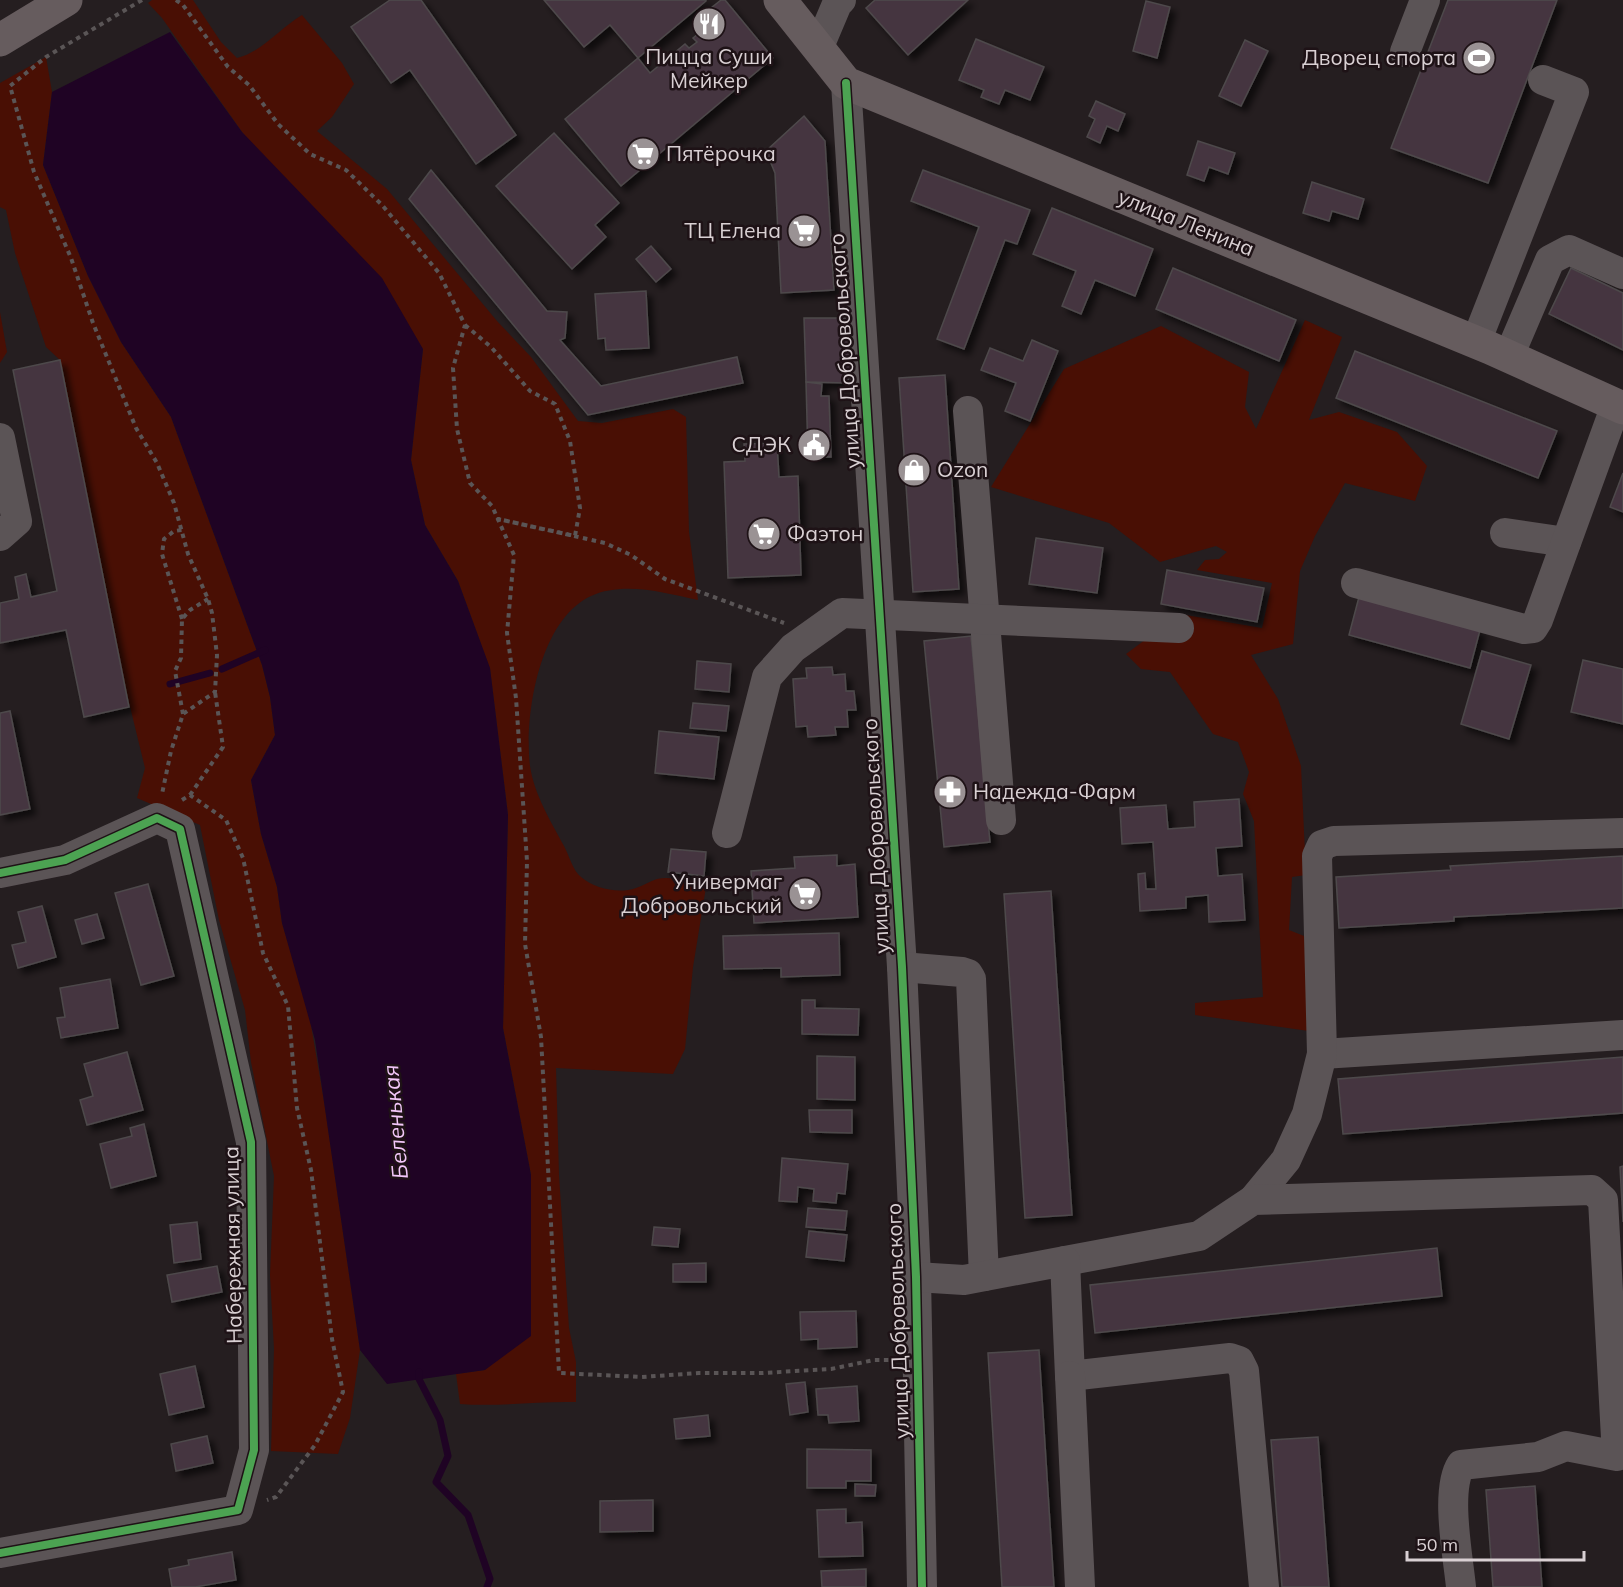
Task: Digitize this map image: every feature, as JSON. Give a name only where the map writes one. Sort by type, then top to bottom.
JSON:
[{"type":"main road","points":[[0,40],[66,0]]},
{"type":"main road","name":"улица Ленина","points":[[780,0],[846,83],[1476,342],[1620,406]]},
{"type":"street","points":[[1405,52],[1425,0]]},
{"type":"street","points":[[818,49],[837,1]]},
{"type":"street","points":[[1476,342],[1574,92],[1543,80]]},
{"type":"street","name":"улица Добровольского","points":[[846,83],[902,967],[916,1277],[922,1587]]},
{"type":"street","points":[[1509,356],[1550,260],[1569,250],[1623,274]]},
{"type":"street","points":[[1356,583],[1524,629],[1533,628],[1620,406]]},
{"type":"street","points":[[968,411],[1001,820]]},
{"type":"street","points":[[0,438],[17,522],[0,536]]},
{"type":"street","points":[[1504,533],[1566,542]]},
{"type":"street","points":[[728,833],[767,677],[794,648],[842,613],[1179,628]]},
{"type":"street","points":[[0,873],[65,860],[157,818]]},
{"type":"street","name":"Набережная улица","points":[[157,818],[180,829],[251,1142],[254,1450],[238,1510]]},
{"type":"street","points":[[916,1277],[964,1280],[1199,1236],[1253,1200],[1286,1160],[1307,1114],[1322,1054],[1317,856],[1322,845],[1334,841],[1623,833]]},
{"type":"street","points":[[902,967],[962,972],[969,974],[971,979],[984,1276]]},
{"type":"street","points":[[1322,1054],[1623,1035]]},
{"type":"street","points":[[1253,1200],[1592,1190],[1602,1200],[1620,1457],[1566,1446],[1538,1458],[1461,1465],[1455,1475],[1454,1496],[1461,1587]]},
{"type":"street","points":[[1065,1261],[1080,1587]]},
{"type":"street","points":[[1070,1376],[1230,1358],[1239,1360],[1244,1371],[1264,1587]]},
{"type":"street","points":[[0,1553],[238,1510]]},
{"type":"path","points":[[142,0],[46,57],[10,86],[34,172],[71,258],[136,428],[157,463],[174,503],[188,554],[212,613],[217,655],[215,692],[223,747],[190,795],[157,818]]},
{"type":"path","points":[[176,0],[183,6],[228,67],[249,85],[278,124],[310,154],[346,170],[382,205],[439,273],[465,325],[491,347],[531,391],[555,404],[570,441],[580,508],[575,536],[498,519]]},
{"type":"path","points":[[465,325],[453,368],[457,429],[470,483],[492,506],[514,555],[507,633],[516,698],[527,861],[525,944],[541,1037],[558,1373],[642,1377],[831,1369],[874,1360],[918,1361]]},
{"type":"path","points":[[498,519],[605,543],[631,555],[665,579],[813,634]]},
{"type":"path","points":[[157,818],[171,751],[183,714],[175,671],[182,658],[182,619],[162,555],[164,539],[174,531],[182,530]]},
{"type":"path","points":[[182,619],[190,610],[207,599]]},
{"type":"path","points":[[183,714],[215,692]]},
{"type":"path","points":[[190,795],[226,820],[243,858],[263,953],[288,1006],[297,1108],[311,1170],[332,1339],[343,1392],[315,1445],[276,1497],[238,1510]]},
{"type":"shaded area","points":[[152,0],[193,0],[221,42],[237,58],[255,51],[302,15],[342,63],[354,84],[332,117],[317,131],[387,189],[497,321],[531,357],[578,421],[602,423],[673,409],[686,417],[689,532],[698,600],[644,590],[617,589],[591,596],[573,608],[547,647],[533,697],[530,722],[530,766],[535,787],[573,867],[581,877],[593,885],[622,891],[663,878],[682,880],[706,887],[693,967],[685,1049],[673,1074],[556,1068],[559,1175],[569,1328],[576,1362],[576,1402],[460,1404],[456,1374],[485,1370],[531,1175],[503,1028],[508,815],[490,669],[458,581],[425,525],[411,460],[423,349],[242,132],[162,18],[148,3]]},
{"type":"shaded area","points":[[46,57],[52,92],[43,165],[88,276],[121,342],[171,417],[262,665],[270,697],[275,735],[251,780],[261,834],[277,887],[282,923],[308,1008],[325,1107],[360,1350],[350,1418],[338,1454],[271,1451],[274,1349],[270,1275],[274,1176],[251,1062],[245,1010],[219,920],[200,825],[137,798],[145,768],[125,686],[60,360],[46,347],[15,253],[6,210],[0,207],[0,83]]},
{"type":"shaded area","points":[[0,312],[7,352],[0,363]]},
{"type":"shaded area","points":[[1305,320],[1342,337],[1309,420],[1339,412],[1397,432],[1427,466],[1415,501],[1345,483],[1315,536],[1300,571],[1293,644],[1251,655],[1278,699],[1301,766],[1306,875],[1292,877],[1289,930],[1309,938],[1316,1032],[1195,1015],[1195,1003],[1263,997],[1254,821],[1243,794],[1249,772],[1238,742],[1213,734],[1170,672],[1141,669],[1126,654],[1180,614],[1262,628],[1272,583],[1197,570],[1205,560],[1219,559],[1227,552],[1216,546],[1160,562],[1109,523],[991,487],[1064,369],[1161,326],[1249,372],[1245,407],[1256,429]]},
{"type":"water","points":[[170,32],[242,132],[382,278],[423,349],[411,460],[425,525],[458,581],[490,668],[508,815],[503,1028],[531,1175],[531,1336],[485,1370],[387,1384],[360,1350],[315,1040],[282,923],[277,887],[261,834],[251,780],[275,735],[270,697],[262,665],[171,417],[121,342],[88,276],[43,165],[52,92]]},
{"type":"building","points":[[390,0],[421,0],[516,135],[476,164],[410,70],[391,83],[351,27]]},
{"type":"building","points":[[544,0],[706,1],[638,58],[610,25],[584,47]]},
{"type":"building","points":[[721,0],[725,0],[773,58],[621,186],[565,119],[638,58],[650,73],[685,44],[689,48],[697,42],[693,38],[704,29],[696,20]]},
{"type":"building","points":[[875,0],[968,0],[908,55],[866,8]]},
{"type":"building","points":[[1448,0],[1557,0],[1488,183],[1391,148]]},
{"type":"building","points":[[1146,1],[1170,7],[1157,58],[1133,51]]},
{"type":"building","points":[[976,39],[1044,67],[1030,100],[1005,90],[999,104],[981,97],[984,90],[959,80]]},
{"type":"building","points":[[1245,40],[1268,51],[1241,106],[1219,96]]},
{"type":"building","points":[[1096,101],[1125,114],[1118,131],[1107,126],[1100,143],[1087,137],[1095,119],[1089,116]]},
{"type":"building","name":"ТЦ Елена","points":[[804,116],[825,141],[834,290],[781,293],[775,173],[766,151]]},
{"type":"building","points":[[554,133],[619,203],[595,225],[606,237],[572,269],[496,186]]},
{"type":"building","points":[[1198,141],[1235,153],[1228,174],[1209,167],[1204,181],[1187,175]]},
{"type":"building","points":[[431,170],[547,311],[567,312],[565,338],[560,340],[601,386],[737,357],[743,383],[588,415],[409,199]]},
{"type":"building","points":[[923,170],[1030,210],[1017,244],[1005,240],[964,349],[937,339],[979,227],[911,201]]},
{"type":"building","points":[[1312,182],[1364,199],[1358,219],[1332,211],[1329,221],[1303,213]]},
{"type":"building","points":[[1052,208],[1153,249],[1135,296],[1095,280],[1081,314],[1062,306],[1076,271],[1033,254]]},
{"type":"building","points":[[651,246],[671,269],[656,282],[636,259]]},
{"type":"building","points":[[1173,268],[1296,320],[1279,361],[1156,309]]},
{"type":"building","points":[[1571,268],[1623,293],[1623,350],[1549,314]]},
{"type":"building","points":[[646,291],[649,348],[606,350],[605,338],[598,339],[595,294]]},
{"type":"building","points":[[804,318],[848,318],[851,372],[847,383],[806,382]]},
{"type":"building","points":[[1032,340],[1058,351],[1030,421],[1005,411],[1016,383],[981,370],[990,348],[1023,361]]},
{"type":"building","points":[[1355,351],[1557,431],[1538,478],[1336,398]]},
{"type":"building","points":[[60,360],[129,707],[84,717],[66,630],[0,643],[0,603],[19,599],[15,577],[26,574],[31,597],[57,591],[13,370]]},
{"type":"building","points":[[945,375],[959,589],[913,592],[899,378]]},
{"type":"building","points":[[806,382],[822,384],[821,396],[829,396],[831,457],[808,457]]},
{"type":"building","points":[[777,443],[779,477],[798,476],[801,575],[728,578],[724,462],[745,461],[744,444]]},
{"type":"building","points":[[1623,473],[1623,512],[1610,507]]},
{"type":"building","points":[[1036,538],[1103,548],[1097,593],[1029,584]]},
{"type":"building","points":[[1167,570],[1264,588],[1257,622],[1161,604]]},
{"type":"building","points":[[1359,597],[1480,630],[1470,668],[1349,635]]},
{"type":"building","points":[[971,636],[990,842],[944,847],[924,641]]},
{"type":"building","points":[[1482,651],[1531,665],[1509,739],[1461,724]]},
{"type":"building","points":[[1583,660],[1623,669],[1623,724],[1571,712]]},
{"type":"building","points":[[697,661],[731,664],[729,692],[695,689]]},
{"type":"building","points":[[832,667],[833,675],[845,674],[846,691],[854,691],[856,710],[847,710],[848,727],[835,727],[836,735],[808,737],[807,726],[796,727],[793,679],[807,678],[806,668]]},
{"type":"building","points":[[693,703],[729,706],[726,731],[690,728]]},
{"type":"building","points":[[10,711],[30,809],[0,815],[0,713]]},
{"type":"building","points":[[659,731],[719,737],[714,779],[655,773]]},
{"type":"building","points":[[1239,799],[1242,846],[1216,848],[1218,876],[1242,874],[1245,920],[1209,922],[1208,895],[1186,897],[1186,908],[1140,911],[1138,874],[1145,873],[1146,889],[1156,889],[1153,842],[1122,844],[1120,808],[1166,805],[1168,829],[1195,827],[1194,802]]},
{"type":"building","points":[[671,849],[706,852],[704,876],[668,872]]},
{"type":"building","name":"Универмаг Добровольский","points":[[837,855],[837,866],[855,864],[858,917],[754,923],[751,871],[795,868],[794,857]]},
{"type":"building","points":[[1623,856],[1623,908],[1454,917],[1454,921],[1339,928],[1336,877],[1451,870],[1450,866]]},
{"type":"building","points":[[148,884],[174,976],[141,985],[115,893]]},
{"type":"building","points":[[1051,891],[1072,1215],[1025,1218],[1004,894]]},
{"type":"building","points":[[42,906],[56,957],[18,968],[12,945],[26,942],[18,912]]},
{"type":"building","points":[[97,914],[104,938],[82,944],[75,920]]},
{"type":"building","points":[[839,933],[840,975],[781,977],[781,968],[724,969],[723,936]]},
{"type":"building","points":[[110,979],[118,1028],[61,1038],[57,1018],[65,1017],[60,988]]},
{"type":"building","points":[[802,1000],[815,1000],[815,1008],[859,1009],[858,1035],[802,1034]]},
{"type":"building","points":[[127,1052],[143,1110],[87,1125],[80,1100],[93,1096],[84,1064]]},
{"type":"building","points":[[817,1056],[855,1057],[855,1100],[817,1099]]},
{"type":"building","points":[[1623,1057],[1623,1113],[1343,1134],[1338,1079]]},
{"type":"building","points":[[809,1110],[852,1110],[852,1133],[810,1132]]},
{"type":"building","points":[[144,1124],[156,1176],[111,1188],[100,1144],[132,1136],[130,1128]]},
{"type":"building","points":[[782,1158],[848,1164],[845,1194],[837,1193],[836,1203],[813,1201],[814,1189],[798,1187],[797,1202],[779,1201]]},
{"type":"building","points":[[1623,1166],[1623,1222],[1620,1167]]},
{"type":"building","points":[[808,1208],[847,1211],[845,1230],[806,1227]]},
{"type":"building","points":[[197,1222],[201,1259],[174,1263],[170,1225]]},
{"type":"building","points":[[654,1227],[680,1229],[678,1247],[652,1245]]},
{"type":"building","points":[[809,1231],[847,1235],[844,1261],[806,1257]]},
{"type":"building","points":[[1437,1248],[1442,1296],[1095,1333],[1090,1285]]},
{"type":"building","points":[[706,1263],[706,1282],[673,1282],[673,1264]]},
{"type":"building","points":[[217,1266],[222,1292],[172,1302],[167,1275]]},
{"type":"building","points":[[856,1311],[857,1347],[818,1349],[818,1339],[801,1340],[800,1312]]},
{"type":"building","points":[[1039,1350],[1054,1587],[1002,1587],[988,1353]]},
{"type":"building","points":[[195,1366],[204,1407],[169,1415],[160,1374]]},
{"type":"building","points":[[805,1382],[808,1412],[790,1415],[786,1384]]},
{"type":"building","points":[[857,1386],[859,1421],[829,1423],[828,1415],[818,1415],[816,1389]]},
{"type":"building","points":[[708,1415],[710,1436],[676,1439],[674,1419]]},
{"type":"building","points":[[207,1436],[213,1463],[176,1471],[171,1444]]},
{"type":"building","points":[[1318,1437],[1329,1587],[1282,1587],[1271,1440]]},
{"type":"building","points":[[807,1449],[871,1450],[871,1481],[846,1481],[846,1488],[807,1488]]},
{"type":"building","points":[[855,1484],[876,1485],[875,1496],[855,1496]]},
{"type":"building","points":[[1535,1486],[1542,1587],[1493,1587],[1486,1490]]},
{"type":"building","points":[[653,1500],[653,1531],[600,1532],[600,1501]]},
{"type":"building","points":[[846,1509],[846,1523],[862,1522],[863,1556],[819,1557],[817,1510]]},
{"type":"building","points":[[232,1552],[236,1580],[195,1587],[172,1587],[169,1569],[189,1565],[188,1560]]},
{"type":"building","points":[[866,1569],[866,1587],[822,1587],[821,1571]]},
{"type":"waterway","points":[[222,669],[265,650]]},
{"type":"waterway","points":[[170,684],[210,673]]},
{"type":"waterway","name":"Беленькая","points":[[419,1372],[419,1379],[440,1420],[448,1456],[436,1482],[468,1515],[490,1579],[487,1587]]},
{"type":"cycle path","points":[[846,83],[902,967],[916,1277],[922,1587]]},
{"type":"cycle path","points":[[0,873],[65,860],[157,818],[180,829],[251,1142],[254,1450],[238,1510],[0,1553]]},
{"type":"place","name":"Пицца Суши Мейкер","points":[[709,24]]},
{"type":"place","name":"Дворец спорта","points":[[1479,58]]},
{"type":"place","name":"Пятёрочка","points":[[643,154]]},
{"type":"place","name":"ТЦ Елена","points":[[804,231]]},
{"type":"place","name":"СДЭК","points":[[814,445]]},
{"type":"place","name":"Ozon","points":[[914,470]]},
{"type":"place","name":"Фаэтон","points":[[764,534]]},
{"type":"place","name":"Надежда-Фарм","points":[[950,792]]},
{"type":"place","name":"Универмаг Добровольский","points":[[805,894]]}]
